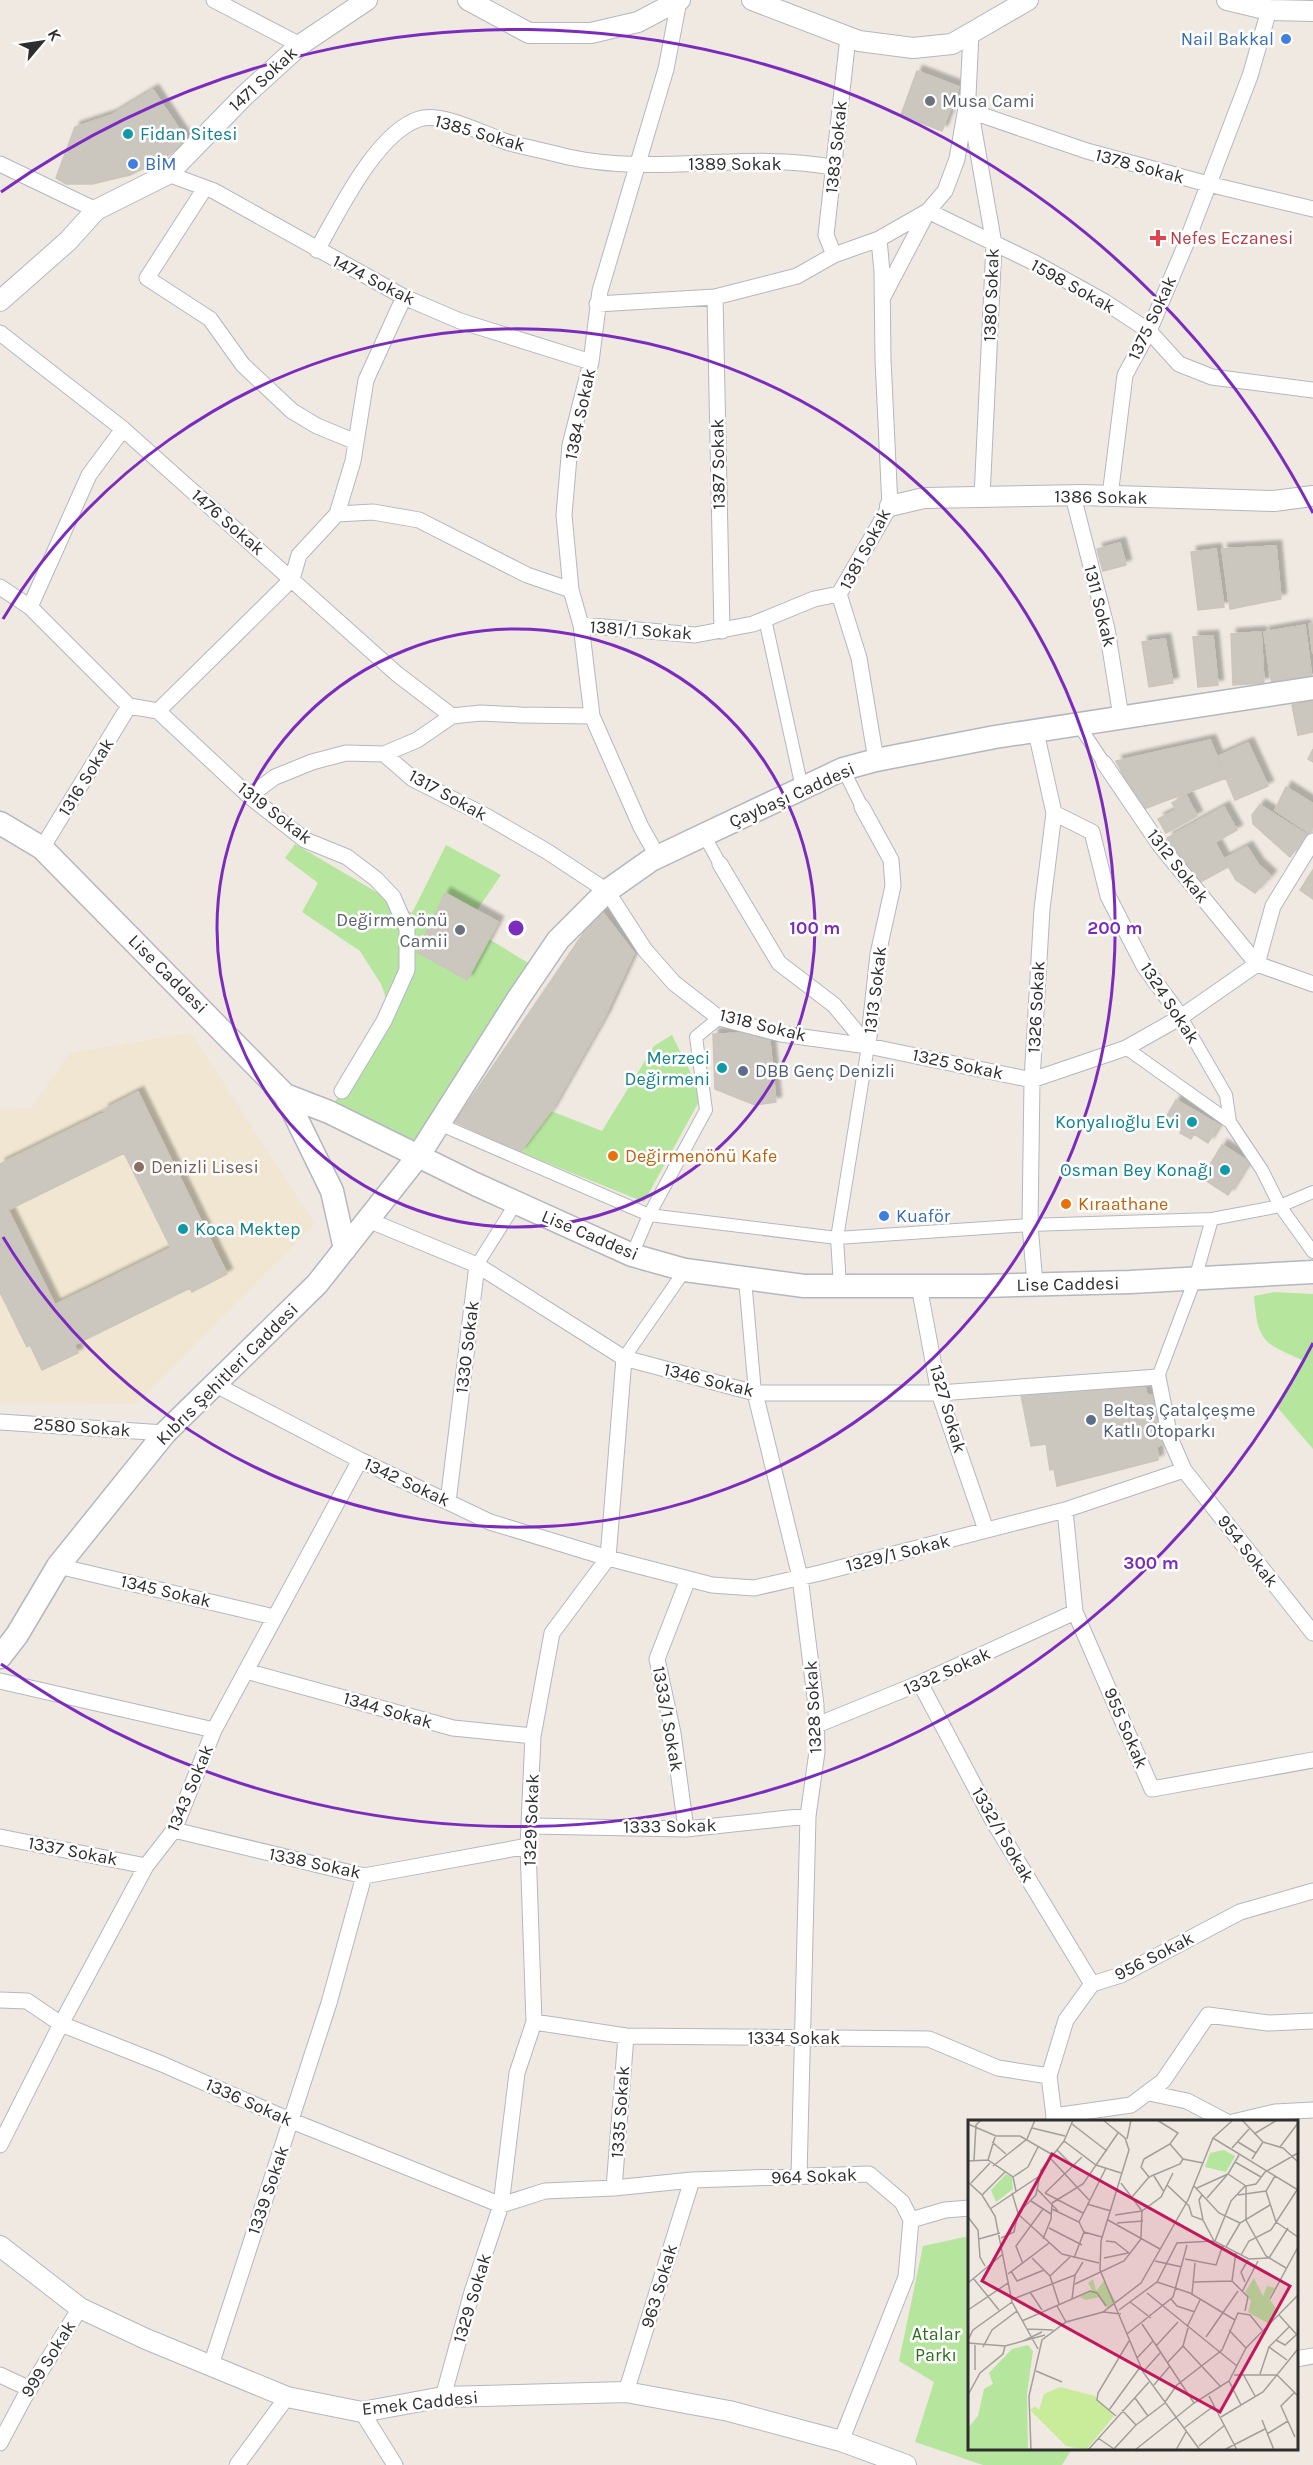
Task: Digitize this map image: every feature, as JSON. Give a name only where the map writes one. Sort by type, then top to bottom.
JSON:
[{"type":"main road","name":"Çaybaşı Caddesi","points":[[419,1155],[558,940],[607,891],[658,857],[843,769],[876,760],[995,737],[1313,688]]},
{"type":"main road","name":"Lise Caddesi","points":[[0,823],[42,848],[285,1095],[329,1112],[516,1203],[632,1255],[684,1270],[804,1286],[1035,1284],[1195,1279],[1313,1272]]},
{"type":"main road","points":[[285,1095],[332,1191],[345,1249]]},
{"type":"main road","name":"Kıbrıs Şehitleri Caddesi","points":[[0,1657],[8,1634],[58,1566],[165,1432],[317,1284],[419,1155]]},
{"type":"street","points":[[214,0],[300,45]]},
{"type":"street","name":"1471 Sokak","points":[[0,301],[68,241],[96,210],[168,174],[244,96],[300,45],[367,0]]},
{"type":"street","points":[[468,0],[529,33],[591,33],[638,22],[680,1]]},
{"type":"street","points":[[752,0],[859,41],[913,48],[952,44],[1028,0]]},
{"type":"street","points":[[1227,0],[1269,10],[1311,7]]},
{"type":"street","name":"1384 Sokak","points":[[658,857],[641,827],[592,716],[581,625],[571,590],[564,515],[569,457],[591,362],[597,304],[666,69],[680,1]]},
{"type":"street","name":"1375 Sokak","points":[[1110,496],[1125,375],[1149,331],[1208,184],[1250,76],[1269,10]]},
{"type":"street","name":"1380 Sokak","points":[[928,211],[945,191],[957,159],[969,103],[971,33]]},
{"type":"street","name":"1383 Sokak","points":[[834,255],[826,235],[848,36]]},
{"type":"street","name":"1380 Sokak","points":[[969,103],[994,244],[982,497]]},
{"type":"street","name":"1378 Sokak","points":[[969,103],[1087,151],[1208,184],[1313,207]]},
{"type":"street","name":"1385 Sokak","points":[[317,250],[351,188],[383,144],[407,124],[421,118],[442,119],[510,143],[571,157],[638,165]]},
{"type":"street","name":"1389 Sokak","points":[[638,165],[765,162],[832,167]]},
{"type":"street","points":[[0,164],[96,210]]},
{"type":"street","name":"1474 Sokak","points":[[168,174],[205,188],[404,297],[460,321],[591,362]]},
{"type":"street","points":[[205,188],[147,278],[210,319],[238,360],[292,411],[317,426],[356,442]]},
{"type":"street","points":[[597,304],[715,297],[797,276],[834,255],[879,239],[928,211]]},
{"type":"street","points":[[882,298],[928,211]]},
{"type":"street","name":"1598 Sokak","points":[[928,211],[1105,302],[1149,331],[1179,364],[1212,377],[1313,390]]},
{"type":"street","name":"1381 Sokak","points":[[876,760],[859,658],[839,594],[890,506],[879,239]]},
{"type":"street","points":[[0,587],[30,607],[129,706],[158,711],[292,579],[299,555],[337,514],[353,461],[366,380],[404,297]]},
{"type":"street","name":"1387 Sokak","points":[[715,297],[722,630]]},
{"type":"street","name":"1476 Sokak","points":[[0,333],[123,429],[397,674],[452,716]]},
{"type":"street","points":[[30,607],[89,475],[123,429]]},
{"type":"street","name":"1311 Sokak","points":[[1073,496],[1107,629],[1121,717]]},
{"type":"street","name":"1386 Sokak","points":[[890,506],[924,498],[1110,496],[1274,501],[1313,496]]},
{"type":"street","points":[[337,514],[373,512],[419,520],[527,575],[571,590]]},
{"type":"street","name":"1381/1 Sokak","points":[[581,625],[695,635],[753,624],[814,599],[839,594]]},
{"type":"street","points":[[765,620],[801,788]]},
{"type":"street","name":"1316 Sokak","points":[[42,848],[129,706]]},
{"type":"street","name":"1319 Sokak","points":[[158,711],[249,796],[305,840],[347,857],[376,879],[393,897],[407,929],[407,970],[384,1021],[342,1091]]},
{"type":"street","points":[[249,796],[275,777],[312,762],[346,753],[384,754],[417,740],[452,716],[481,713],[521,716],[592,716]]},
{"type":"street","points":[[1078,724],[1104,763]]},
{"type":"street","name":"1326 Sokak","points":[[1035,1284],[1030,1226],[1032,1080],[1042,909],[1054,813],[1036,732]]},
{"type":"street","name":"1317 Sokak","points":[[384,754],[413,779],[486,816],[548,852],[607,891]]},
{"type":"street","name":"1312 Sokak","points":[[1104,763],[1159,844],[1257,964]]},
{"type":"street","points":[[843,769],[862,807]]},
{"type":"street","name":"1313 Sokak","points":[[840,1286],[837,1238],[868,1046],[878,954],[893,886],[891,860],[862,807]]},
{"type":"street","name":"1324 Sokak","points":[[1054,813],[1092,832],[1108,896],[1144,966],[1181,1017],[1226,1095],[1230,1122],[1262,1170],[1280,1206],[1313,1251]]},
{"type":"street","points":[[704,835],[779,963],[834,1005],[868,1046]]},
{"type":"street","points":[[1032,1080],[1126,1048],[1181,1017],[1257,964],[1273,906],[1313,841]]},
{"type":"street","name":"1318 Sokak","points":[[607,891],[645,950],[674,983],[719,1018],[781,1034],[868,1046]]},
{"type":"street","points":[[1257,964],[1313,984]]},
{"type":"street","points":[[632,1255],[649,1215],[706,1110],[696,1037],[719,1018]]},
{"type":"street","name":"1325 Sokak","points":[[868,1046],[1032,1080]]},
{"type":"street","points":[[1126,1048],[1230,1122]]},
{"type":"street","points":[[439,1124],[649,1215],[837,1238],[1030,1226],[1212,1219],[1280,1206],[1313,1192]]},
{"type":"street","name":"1330 Sokak","points":[[448,1502],[477,1265],[516,1203]]},
{"type":"street","points":[[1158,1377],[1195,1279],[1212,1219]]},
{"type":"street","name":"1346 Sokak","points":[[368,1220],[477,1265],[624,1358],[755,1393],[939,1393],[1158,1377]]},
{"type":"street","points":[[608,1558],[624,1358],[684,1270]]},
{"type":"street","name":"1328 Sokak","points":[[745,1279],[755,1393],[800,1577],[816,1705],[817,1752],[808,1816],[799,2176]]},
{"type":"street","name":"1327 Sokak","points":[[919,1286],[939,1393],[986,1530]]},
{"type":"street","name":"954 Sokak","points":[[1158,1377],[1170,1438],[1184,1470],[1313,1633]]},
{"type":"street","name":"1342 Sokak","points":[[214,1384],[360,1460],[490,1522],[608,1558]]},
{"type":"street","name":"2580 Sokak","points":[[0,1422],[165,1432]]},
{"type":"street","name":"1343 Sokak","points":[[0,2145],[61,2024],[146,1866],[174,1830],[214,1730],[360,1460]]},
{"type":"street","name":"1329/1 Sokak","points":[[608,1558],[712,1586],[754,1588],[1065,1510],[1184,1470]]},
{"type":"street","name":"955 Sokak","points":[[1065,1510],[1075,1612],[1152,1789],[1313,1760]]},
{"type":"street","name":"1329 Sokak","points":[[443,2397],[472,2292],[501,2205],[517,2073],[534,2022],[528,1846],[531,1826],[533,1736],[552,1633],[608,1558]]},
{"type":"street","name":"1345 Sokak","points":[[58,1566],[274,1617]]},
{"type":"street","name":"1333/1 Sokak","points":[[686,1829],[673,1733],[657,1659],[688,1579]]},
{"type":"street","name":"1332 Sokak","points":[[817,1725],[920,1683],[1075,1612]]},
{"type":"street","name":"1344 Sokak","points":[[246,1671],[453,1728],[533,1736]]},
{"type":"street","points":[[0,1681],[214,1730]]},
{"type":"street","name":"1332/1 Sokak","points":[[920,1683],[992,1819],[1092,1984]]},
{"type":"street","name":"1333 Sokak","points":[[531,1826],[686,1829],[808,1816]]},
{"type":"street","name":"1338 Sokak","points":[[174,1830],[364,1876],[528,1846]]},
{"type":"street","name":"1337 Sokak","points":[[0,1837],[146,1866]]},
{"type":"street","name":"1339 Sokak","points":[[211,2365],[329,2003],[364,1876]]},
{"type":"street","name":"956 Sokak","points":[[1049,2076],[1066,2020],[1092,1984],[1121,1975],[1240,1912],[1313,1891]]},
{"type":"street","name":"1336 Sokak","points":[[0,2000],[27,2001],[61,2024],[162,2064],[292,2121],[501,2205]]},
{"type":"street","points":[[1049,2076],[1053,2119],[1131,2105],[1163,2081],[1208,2015],[1268,2023],[1313,2021]]},
{"type":"street","name":"1334 Sokak","points":[[534,2022],[626,2036],[929,2039],[998,2068],[1049,2076]]},
{"type":"street","name":"1335 Sokak","points":[[614,2188],[626,2036]]},
{"type":"street","points":[[1149,2093],[1187,2101],[1225,2120]]},
{"type":"street","points":[[1238,2120],[1275,2112],[1313,2110]]},
{"type":"street","name":"964 Sokak","points":[[501,2205],[545,2191],[614,2188],[692,2180],[869,2174],[902,2202],[911,2220]]},
{"type":"street","name":"963 Sokak","points":[[626,2392],[692,2180]]},
{"type":"street","points":[[841,2441],[906,2277],[911,2220],[945,2210],[968,2208]]},
{"type":"street","name":"Emek Caddesi","points":[[0,2246],[80,2308],[146,2339],[287,2397],[362,2412],[443,2397],[626,2392],[729,2411],[841,2441],[906,2465]]},
{"type":"street","name":"999 Sokak","points":[[0,2443],[80,2308]]},
{"type":"street","points":[[1298,2359],[1313,2356]]},
{"type":"street","points":[[0,2375],[30,2389]]},
{"type":"street","points":[[237,2465],[287,2397]]},
{"type":"street","points":[[362,2412],[395,2465]]},
{"type":"shaded area","name":"Denizli Lisesi","points":[[191,1033],[315,1224],[136,1404],[0,1403],[0,1109],[32,1108],[69,1053]]},
{"type":"green space","points":[[295,844],[412,913],[446,845],[501,875],[477,910],[445,893],[417,952],[466,980],[489,939],[538,969],[419,1155],[329,1112],[390,1009],[381,984],[360,951],[302,912],[318,883],[285,858]]},
{"type":"green space","points":[[672,1035],[702,1096],[644,1202],[520,1152],[551,1111],[602,1131],[654,1046]]},
{"type":"green space","points":[[1274,1292],[1313,1294],[1313,1449],[1277,1407],[1302,1360],[1270,1344],[1260,1332],[1254,1296]]},
{"type":"green space","name":"Atalar Parkı","points":[[968,2236],[968,2450],[1071,2450],[1062,2465],[983,2465],[915,2442],[934,2382],[899,2361],[923,2246]]},
{"type":"building","name":"Musa Cami","points":[[917,71],[959,87],[942,131],[901,115]]},
{"type":"building","name":"Fidan Sitesi","points":[[153,90],[187,141],[163,159],[130,175],[92,184],[66,184],[56,178],[75,127],[112,115]]},
{"type":"building","points":[[1120,543],[1126,565],[1103,571],[1097,549]]},
{"type":"building","points":[[1276,546],[1281,599],[1230,609],[1222,549]]},
{"type":"building","points":[[1216,549],[1224,607],[1198,610],[1191,552]]},
{"type":"building","points":[[1309,624],[1313,624],[1313,654]]},
{"type":"building","points":[[1305,625],[1312,679],[1272,685],[1264,632]]},
{"type":"building","points":[[1261,632],[1264,683],[1233,685],[1231,634]]},
{"type":"building","points":[[1213,636],[1218,685],[1198,687],[1193,637]]},
{"type":"building","points":[[1165,639],[1173,683],[1149,687],[1142,642]]},
{"type":"building","points":[[1313,701],[1313,732],[1298,735],[1292,705]]},
{"type":"building","points":[[1210,740],[1226,778],[1141,810],[1116,761]]},
{"type":"building","points":[[1248,743],[1268,786],[1235,800],[1217,757]]},
{"type":"building","points":[[1313,749],[1313,762],[1308,759]]},
{"type":"building","points":[[1286,787],[1313,804],[1313,826],[1309,833],[1275,810]]},
{"type":"building","points":[[1186,795],[1197,816],[1166,833],[1158,819],[1176,810],[1172,803]]},
{"type":"building","points":[[1260,805],[1307,835],[1290,857],[1253,824],[1252,815]]},
{"type":"building","points":[[1224,807],[1237,830],[1215,842],[1228,867],[1193,886],[1167,838]]},
{"type":"building","points":[[1247,847],[1258,864],[1271,876],[1255,893],[1236,880],[1224,859]]},
{"type":"building","points":[[1313,870],[1313,899],[1300,890]]},
{"type":"building","name":"Değirmenönü Camii","points":[[445,893],[498,922],[467,980],[417,952]]},
{"type":"building","points":[[600,909],[634,953],[605,1016],[551,1111],[520,1152],[455,1122]]},
{"type":"building","name":"DBB Genç Denizli","points":[[769,1033],[776,1102],[755,1105],[715,1089],[713,1034]]},
{"type":"building","name":"Koca Mektep","points":[[138,1092],[227,1274],[192,1292],[190,1288],[74,1345],[78,1353],[42,1370],[30,1345],[27,1347],[0,1292],[0,1164],[104,1113],[103,1110]],"holes":[[[124,1153],[171,1248],[55,1305],[8,1210]]]},
{"type":"building","name":"Konyalıoğlu Evi","points":[[1176,1100],[1219,1125],[1208,1143],[1194,1134],[1191,1139],[1180,1133],[1182,1129],[1165,1119]]},
{"type":"building","name":"Osman Bey Konağı","points":[[1222,1145],[1249,1162],[1228,1195],[1202,1178]]},
{"type":"building","name":"Beltaş Çatalçeşme Katlı Otoparkı","points":[[1144,1383],[1147,1395],[1152,1395],[1162,1445],[1157,1446],[1158,1460],[1057,1486],[1054,1469],[1050,1470],[1046,1444],[1031,1446],[1021,1395]]},
{"type":"place","name":"Nail Bakkal","points":[[1286,39]]},
{"type":"place","name":"Musa Cami","points":[[930,101]]},
{"type":"place","name":"Fidan Sitesi","points":[[128,134]]},
{"type":"place","name":"BİM","points":[[133,164]]},
{"type":"place","name":"Nefes Eczanesi","points":[[1158,238]]},
{"type":"place","name":"Değirmenönü Camii","points":[[460,930]]},
{"type":"place","name":"Merzeci Değirmeni","points":[[722,1068]]},
{"type":"place","name":"DBB Genç Denizli","points":[[743,1071]]},
{"type":"place","name":"Konyalıoğlu Evi","points":[[1192,1122]]},
{"type":"place","name":"Değirmenönü Kafe","points":[[613,1156]]},
{"type":"place","name":"Denizli Lisesi","points":[[139,1167]]},
{"type":"place","name":"Osman Bey Konağı","points":[[1225,1170]]},
{"type":"place","name":"Kıraathane","points":[[1066,1204]]},
{"type":"place","name":"Kuaför","points":[[884,1216]]},
{"type":"place","name":"Koca Mektep","points":[[183,1229]]},
{"type":"place","name":"Beltaş Çatalçeşme Katlı Otoparkı","points":[[1091,1420]]}]
